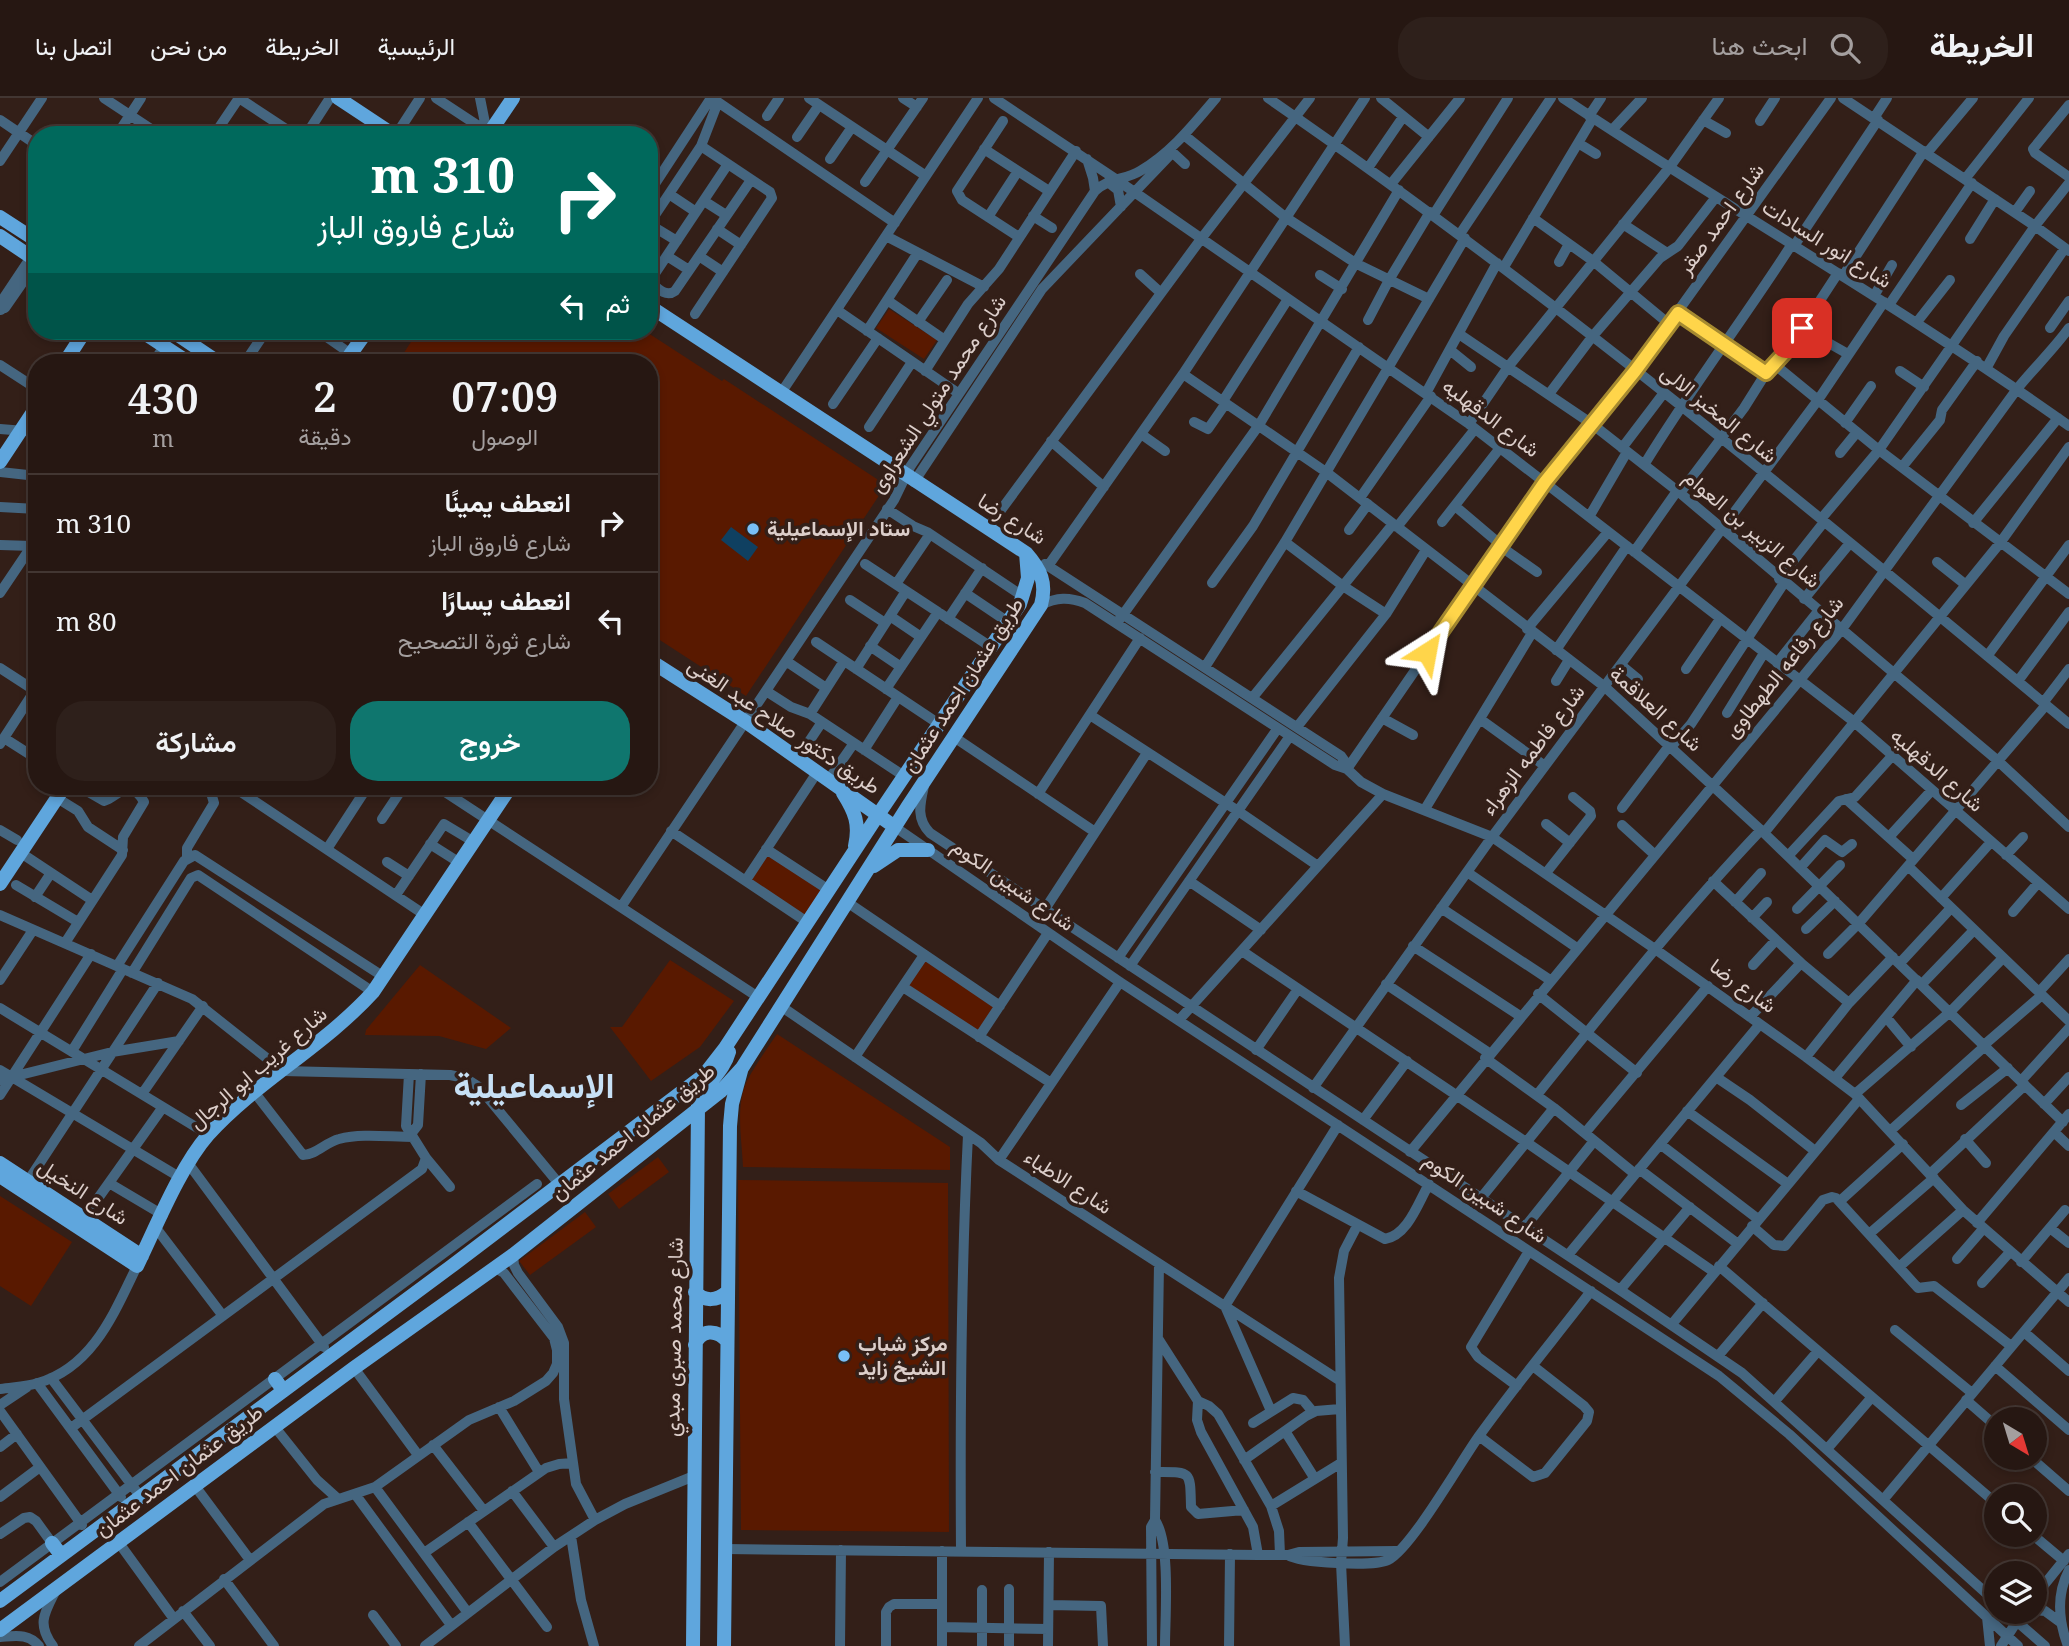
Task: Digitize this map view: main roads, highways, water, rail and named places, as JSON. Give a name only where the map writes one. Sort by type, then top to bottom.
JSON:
[{"type":"main road","points":[[338,98],[381,126]]},
{"type":"main road","points":[[495,126],[513,98]]},
{"type":"main road","points":[[498,126],[524,98]]},
{"type":"main road","points":[[0,217],[28,235]]},
{"type":"main road","points":[[0,236],[28,253]]},
{"type":"main road","name":"شارع رضا","points":[[658,312],[1026,553]]},
{"type":"main road","points":[[155,340],[176,354]]},
{"type":"main road","points":[[186,340],[206,354]]},
{"type":"main road","points":[[0,462],[28,420]]},
{"type":"main road","name":"طريق عثمان احمد عثمان","points":[[0,1602],[56,1549],[135,1490],[326,1349],[449,1268],[694,1085],[712,1066],[732,1037],[1008,622],[1025,593],[1028,578],[1026,553]]},
{"type":"main road","name":"طريق عثمان احمد عثمان","points":[[6,1625],[274,1426],[504,1262],[722,1091],[782,1007],[908,806],[1043,599],[1041,572],[1026,553]]},
{"type":"main road","points":[[1025,593],[1036,588],[1043,599]]},
{"type":"main road","name":"طريق دكتور صلاح عبد الغنى","points":[[658,666],[746,722],[857,799],[881,810],[895,827]]},
{"type":"main road","points":[[828,778],[854,811],[858,821],[855,850]]},
{"type":"main road","points":[[0,884],[19,847],[55,795]]},
{"type":"main road","name":"شارع غريب ابو الرجال","points":[[140,1261],[188,1163],[208,1135],[344,1021],[373,992],[505,795]]},
{"type":"main road","points":[[881,810],[908,806]]},
{"type":"main road","points":[[0,867],[19,847]]},
{"type":"main road","points":[[865,874],[898,850],[928,850]]},
{"type":"main road","points":[[786,955],[798,959],[807,968]]},
{"type":"main road","name":"شارع محمد صبرى مبدي","points":[[693,1646],[698,1111],[703,1093],[725,1064],[732,1037]]},
{"type":"main road","points":[[724,1646],[730,1115],[741,1068]]},
{"type":"main road","name":"شارع النخيل","points":[[0,1163],[84,1218],[140,1261]]},
{"type":"main road","name":"شارع النخيل","points":[[0,1176],[140,1261]]},
{"type":"main road","points":[[488,1239],[489,1252],[494,1259],[504,1262]]},
{"type":"main road","points":[[449,1268],[463,1275],[465,1290]]},
{"type":"main road","points":[[695,1292],[709,1299],[719,1298],[727,1292]]},
{"type":"main road","points":[[695,1345],[700,1336],[709,1332],[719,1334],[727,1340]]},
{"type":"main road","points":[[17,1588],[19,1602],[25,1606],[33,1606]]},
{"type":"main road","points":[[0,1602],[10,1609],[6,1625]]},
{"type":"water","points":[[731,527],[758,547],[748,561],[721,540]]},
{"type":"place","name":"ستاد الإسماعيلية","points":[[753,529]]},
{"type":"place","name":"مركز شباب الشيخ زايد","points":[[844,1356]]},
{"type":"district","name":"الإسماعيلية","points":[[534,1086]]}]
